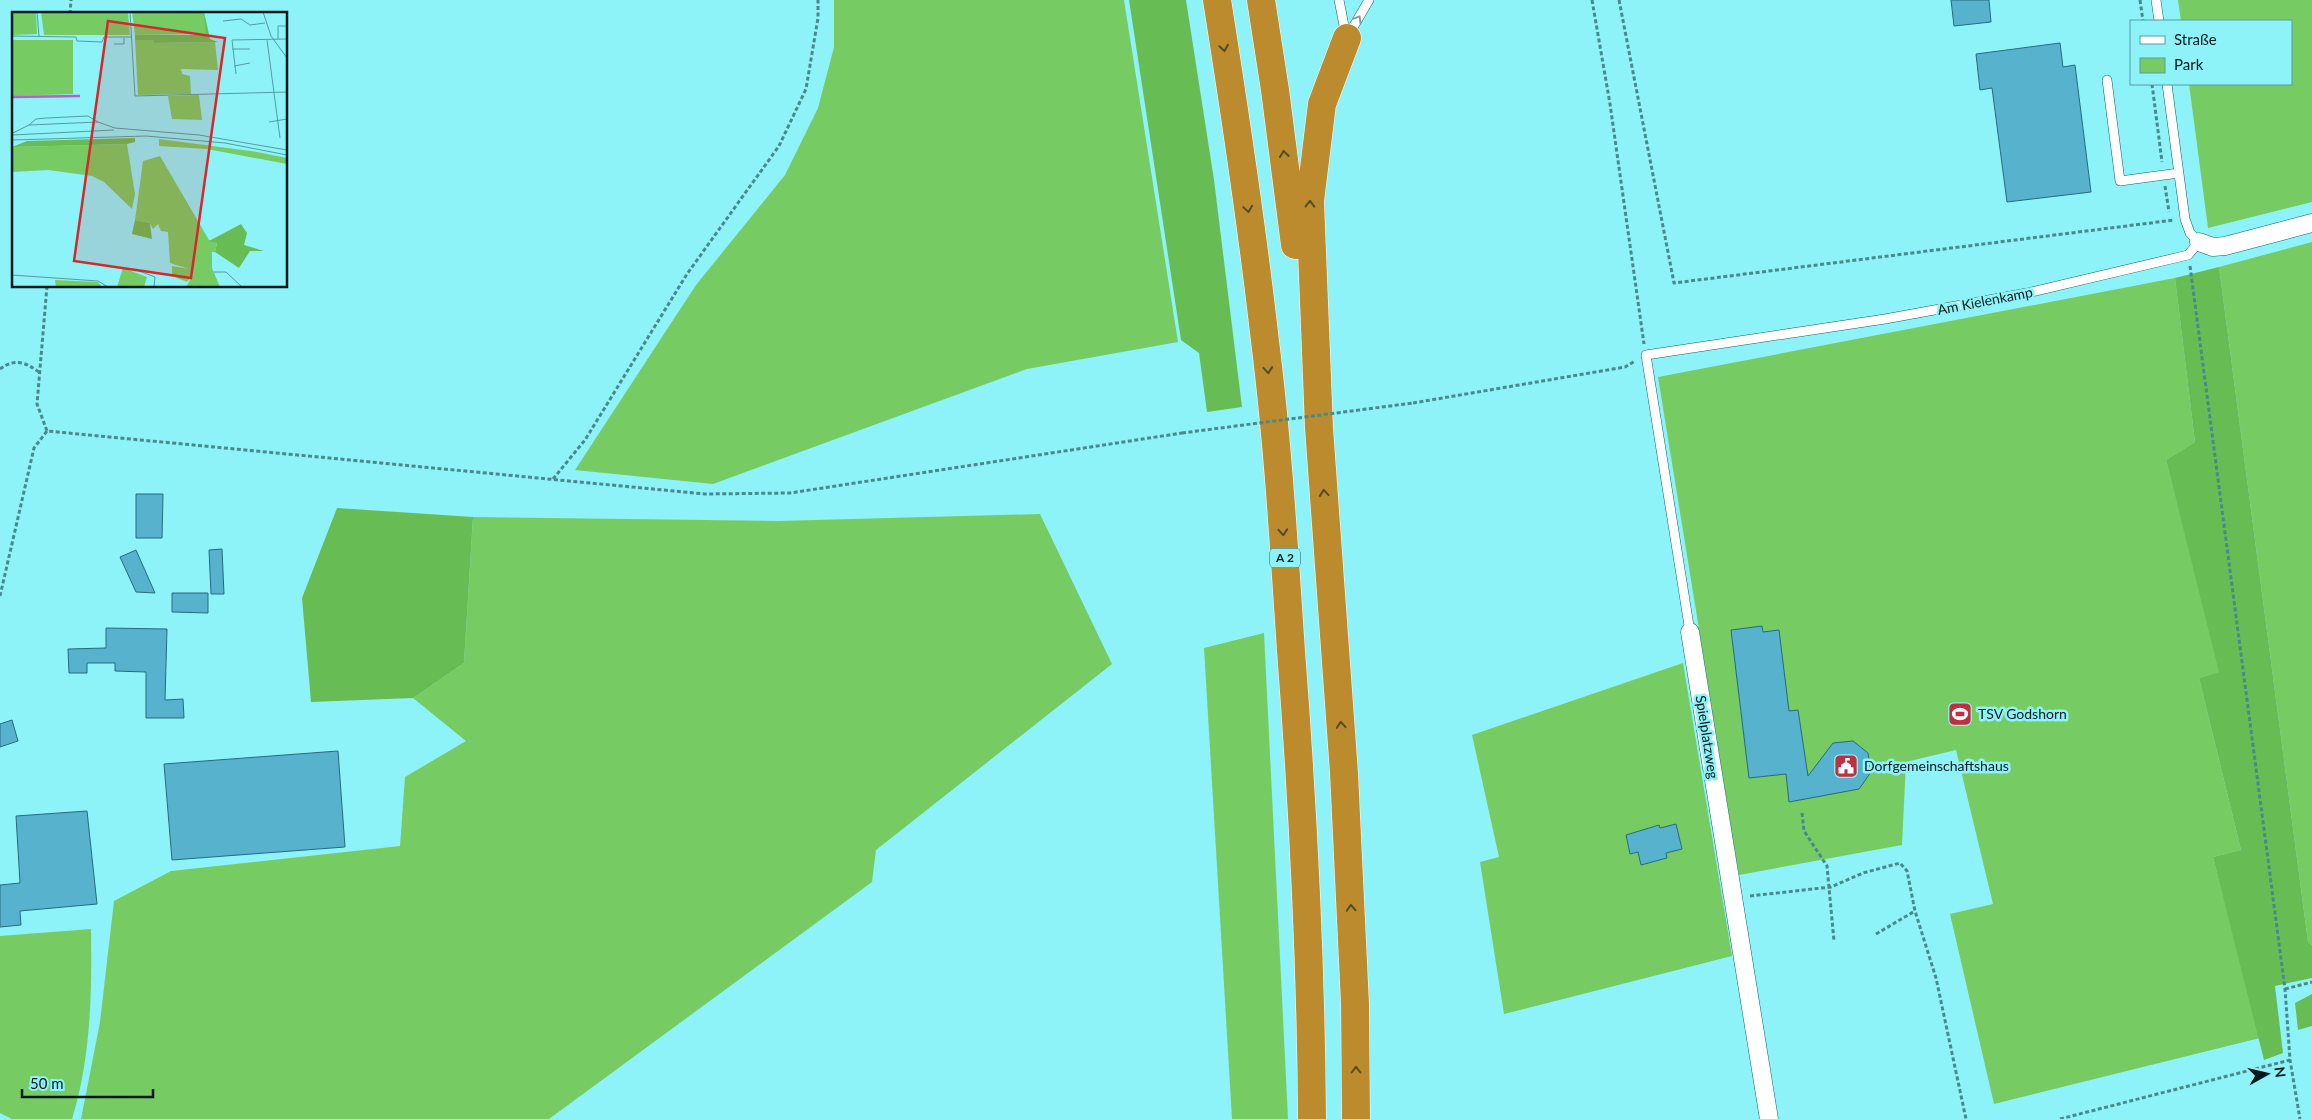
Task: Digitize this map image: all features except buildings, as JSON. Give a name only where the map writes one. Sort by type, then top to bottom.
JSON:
[{"type":"highway","name":"A 2","points":[[1216,0],[1232,97],[1266,342],[1282,513],[1301,787],[1311,1008],[1312,1119]]},
{"type":"highway","points":[[1260,0],[1275,90],[1319,428]]},
{"type":"highway","points":[[1347,38],[1322,104],[1310,201],[1319,428],[1344,774],[1355,1004],[1356,1119]]},
{"type":"street","name":"Am Kielenkamp","points":[[2193,249],[2225,246],[2312,223]]},
{"type":"street","name":"Spielplatzweg","points":[[1690,632],[1769,1119]]},
{"type":"lane","points":[[1339,0],[1347,38]]},
{"type":"lane","points":[[1347,38],[1369,0]]},
{"type":"lane","points":[[2156,0],[2159,20]]},
{"type":"lane","points":[[2107,80],[2120,181],[2179,174]]},
{"type":"lane","points":[[2167,85],[2185,219],[2193,249]]},
{"type":"lane","name":"Am Kielenkamp","points":[[1646,356],[1884,320],[2027,293],[2193,249]]},
{"type":"lane","name":"Spielplatzweg","points":[[1646,356],[1690,632]]},
{"type":"path","points":[[553,479],[585,440],[687,274],[779,146],[806,89],[818,18],[818,0]]},
{"type":"path","points":[[48,432],[704,494],[790,493],[1182,433],[1413,403],[1625,367],[1646,356],[1610,104],[1592,0]]},
{"type":"path","points":[[1619,0],[1674,283],[2185,219]]},
{"type":"path","points":[[2140,0],[2143,20]]},
{"type":"path","points":[[2193,249],[2285,989],[2290,1060],[2300,1119]]},
{"type":"path","points":[[47,288],[37,404],[48,432]]},
{"type":"path","points":[[0,369],[8,363],[24,362],[39,372]]},
{"type":"path","points":[[0,596],[34,448],[48,432]]},
{"type":"path","points":[[1802,813],[1804,831],[1827,866],[1831,887],[1834,941]]},
{"type":"path","points":[[1732,898],[1831,887],[1863,873],[1900,864],[1907,871],[1915,910],[1936,978],[1966,1119]]},
{"type":"path","points":[[1876,934],[1915,910]]},
{"type":"path","points":[[2285,989],[2312,982]]},
{"type":"path","points":[[2060,1119],[2290,1060]]},
{"type":"green space","points":[[834,0],[1124,0],[1178,342],[1027,369],[713,484],[575,470],[696,285],[785,175],[818,108],[834,47]]},
{"type":"green space","points":[[1129,0],[1186,0],[1214,180],[1242,407],[1207,412],[1199,353],[1181,340]]},
{"type":"green space","points":[[2178,0],[2312,0],[2312,202],[2208,228],[2189,85],[2292,85],[2292,20],[2181,20]]},
{"type":"green space","points":[[2312,242],[2312,945],[2308,942],[2219,267]]},
{"type":"green space","points":[[2219,267],[2308,942],[2312,945],[2312,978],[2275,986],[2283,1053],[2264,1060],[2213,857],[2241,850],[2199,678],[2219,672],[2166,460],[2195,442],[2175,278]]},
{"type":"green space","name":"TSV Godshorn","points":[[2175,278],[2195,442],[2166,460],[2220,672],[2199,678],[2241,850],[2213,857],[2260,1038],[1994,1104],[1950,914],[1993,904],[1956,750],[1906,762],[1902,845],[1739,875],[1658,377]]},
{"type":"green space","points":[[337,508],[473,517],[464,663],[413,698],[311,702],[302,598]]},
{"type":"green space","points":[[1040,514],[1112,664],[876,850],[872,882],[549,1119],[81,1119],[100,1022],[114,901],[171,871],[400,846],[405,777],[466,741],[413,698],[464,663],[473,517],[779,521]]},
{"type":"green space","points":[[1264,633],[1288,1119],[1232,1119],[1204,648]]},
{"type":"green space","points":[[1683,663],[1732,956],[1504,1014],[1480,862],[1499,857],[1472,735]]},
{"type":"green space","points":[[91,929],[91,977],[87,1049],[72,1119],[12,1119],[0,1113],[0,936]]},
{"type":"green space","points":[[2312,994],[2312,1026],[2298,1030],[2295,1003]]},
{"type":"place","name":"TSV Godshorn","points":[[1960,714]]},
{"type":"place","name":"Dorfgemeinschaftshaus","points":[[1846,766]]}]
